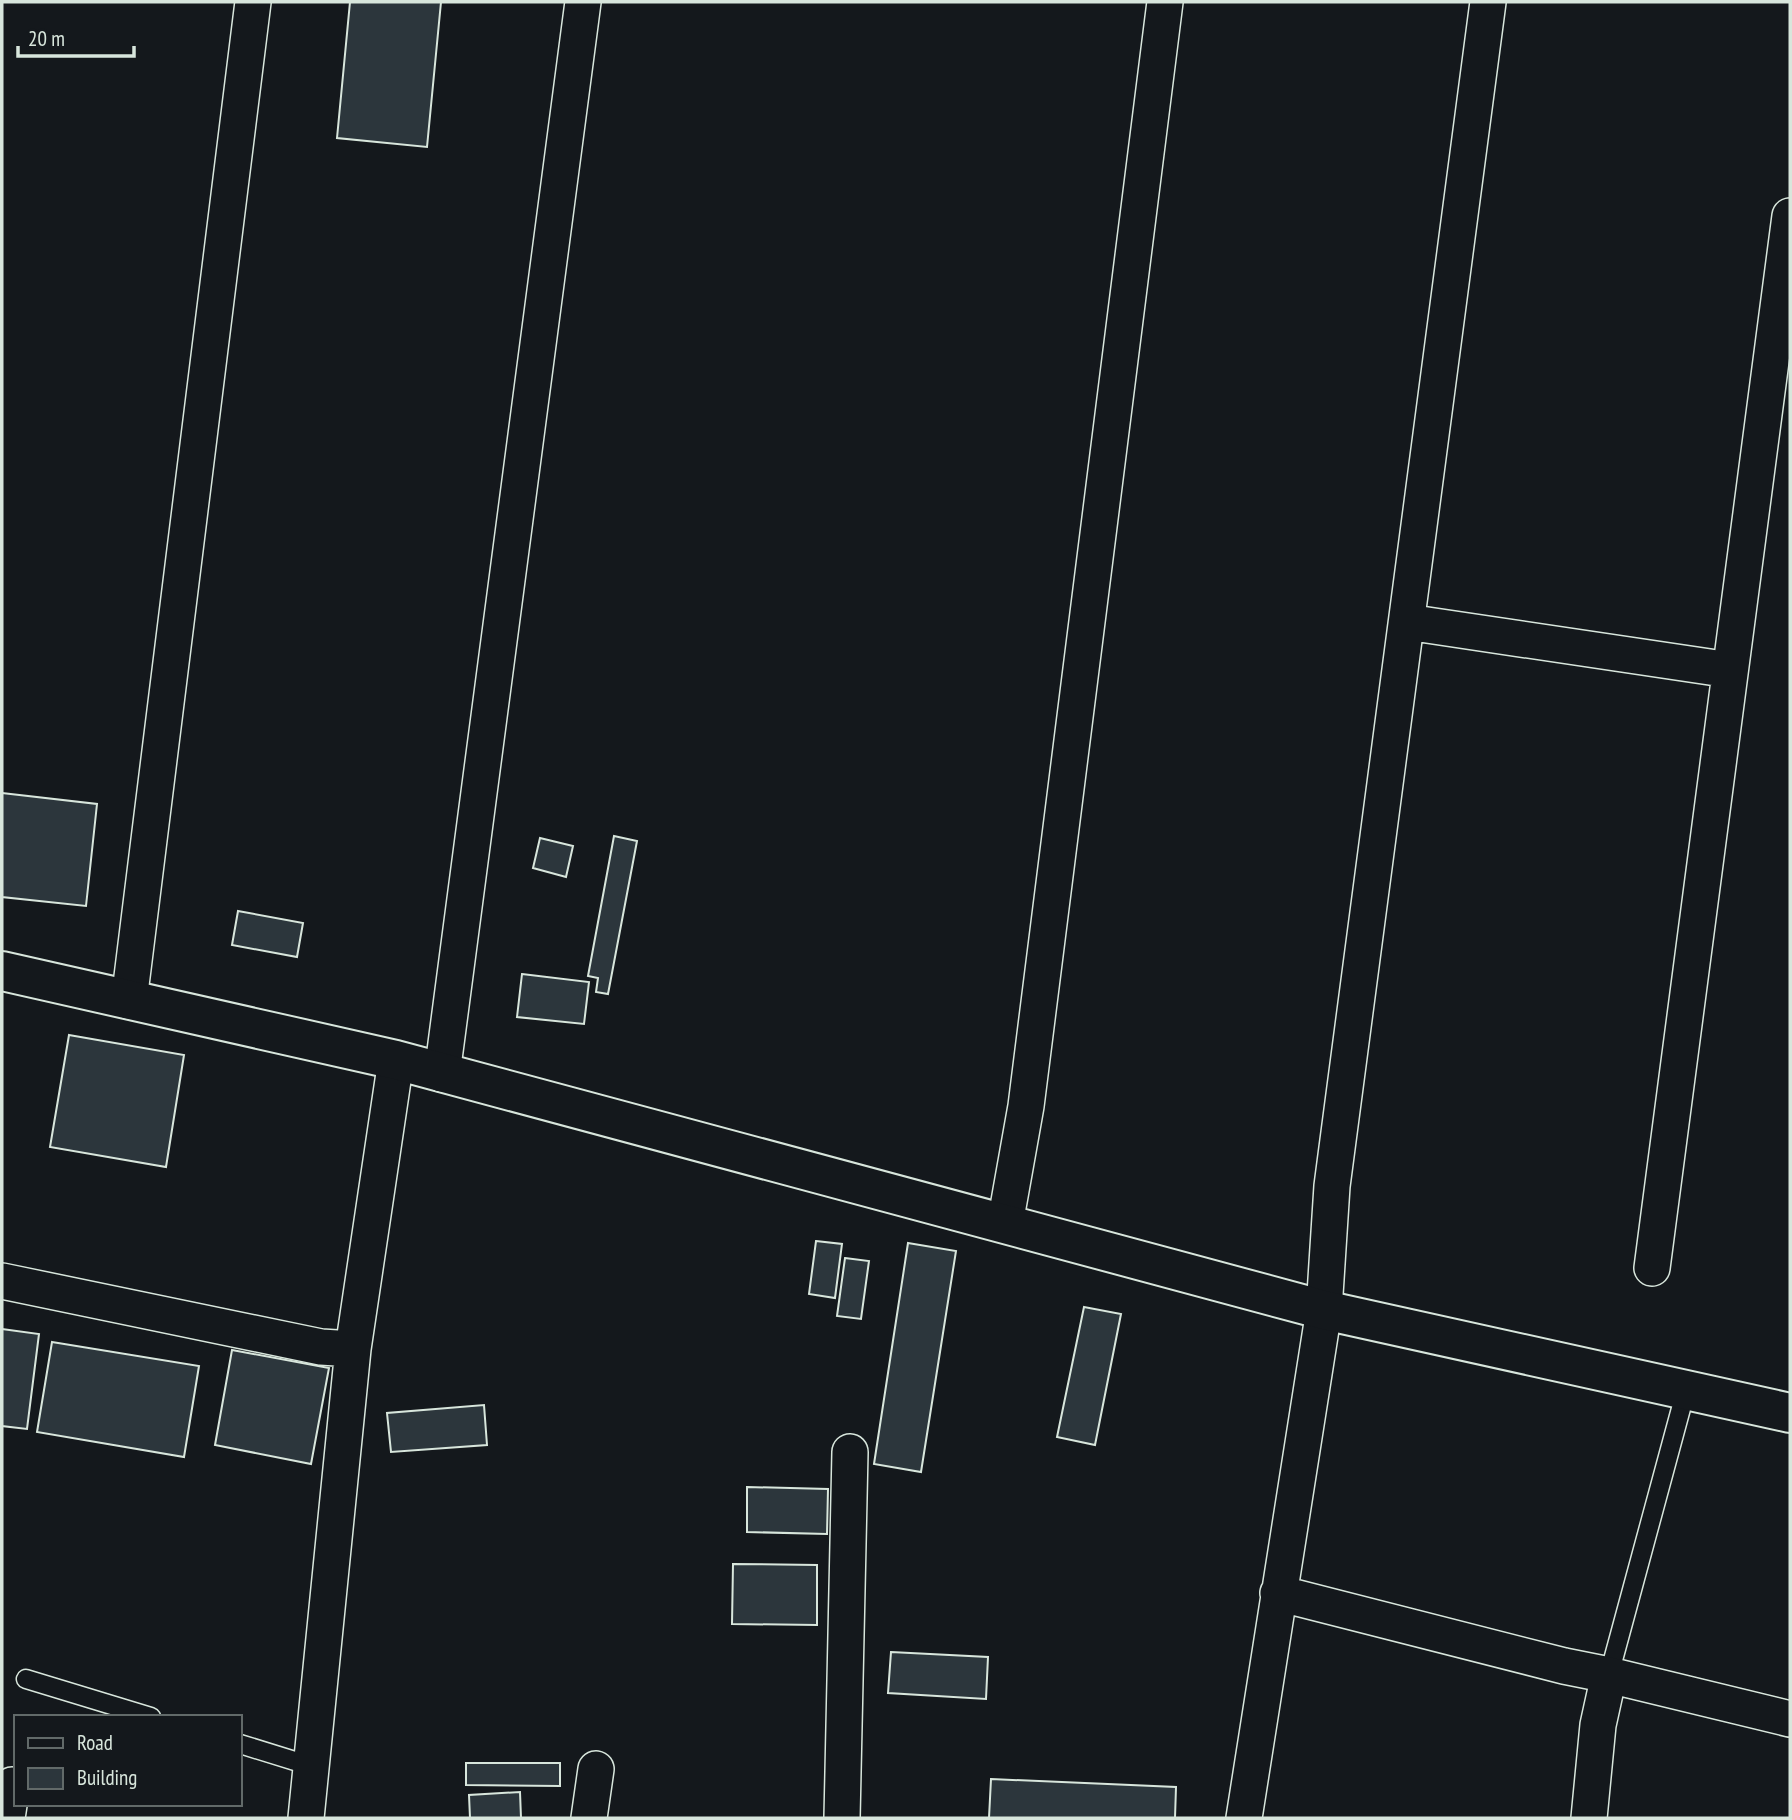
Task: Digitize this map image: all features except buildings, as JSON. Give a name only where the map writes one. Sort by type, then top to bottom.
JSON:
[{"type":"street","points":[[128,1001],[253,2]]},
{"type":"street","points":[[442,1074],[583,2]]},
{"type":"street","points":[[1005,1224],[1026,1106],[1165,2]]},
{"type":"street","points":[[1244,1818],[1324,1310],[1332,1186],[1488,2]]},
{"type":"street","points":[[1651,1268],[1790,216]]},
{"type":"street","points":[[1407,622],[1730,670]]},
{"type":"street","points":[[2,971],[396,1060],[1324,1310],[1790,1413]]},
{"type":"street","points":[[306,1818],[352,1349],[396,1060]]},
{"type":"street","points":[[2,1281],[321,1347],[352,1349]]},
{"type":"street","points":[[842,1818],[850,1452]]},
{"type":"street","points":[[1278,1593],[1564,1666],[1790,1719]]},
{"type":"street","points":[[1589,1818],[1598,1725],[1609,1675]]},
{"type":"street","points":[[589,1818],[596,1769]]},
{"type":"lane","points":[[1609,1675],[1686,1390]]},
{"type":"lane","points":[[26,1679],[144,1715]]},
{"type":"lane","points":[[242,1745],[312,1766]]}]
